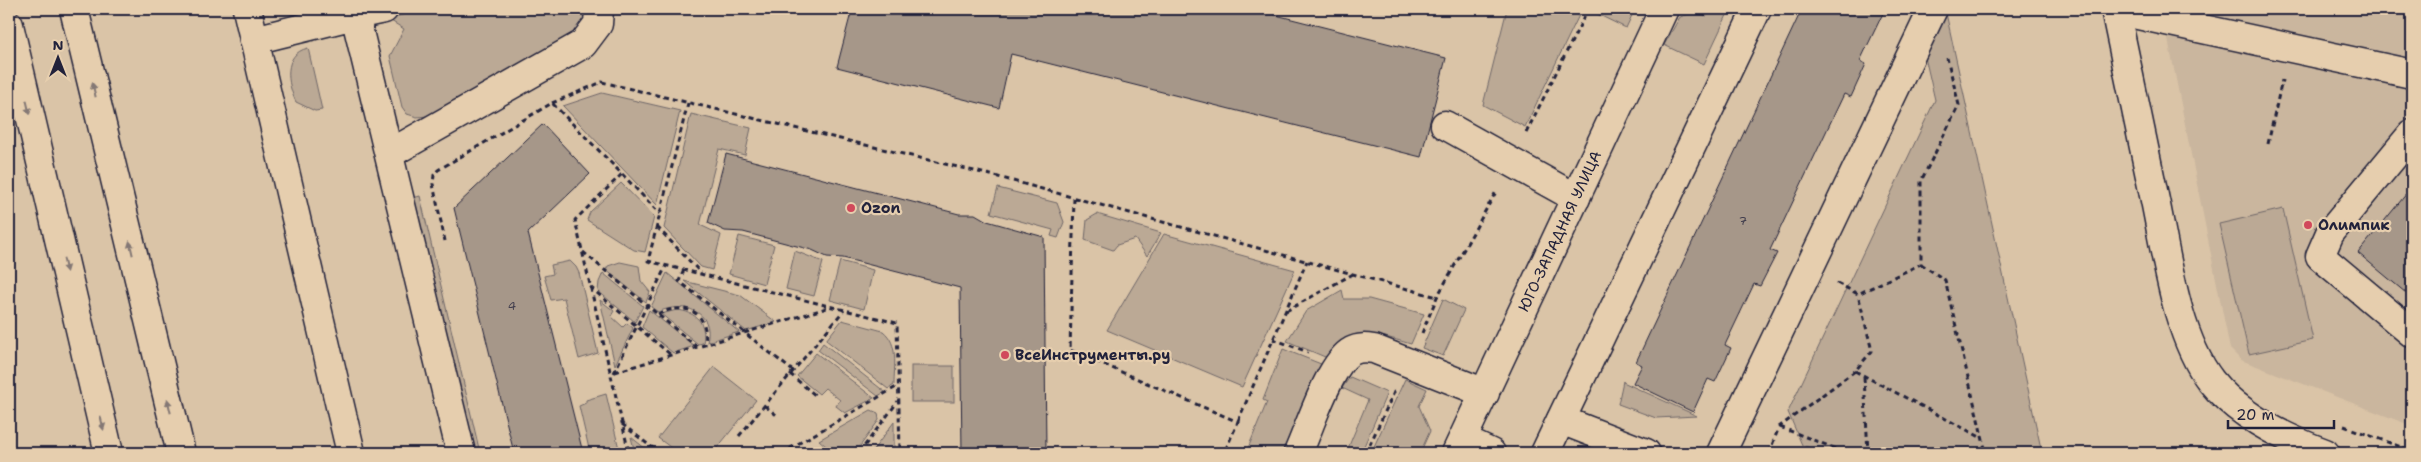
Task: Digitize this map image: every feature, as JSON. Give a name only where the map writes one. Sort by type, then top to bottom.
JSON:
[{"type":"main road","points":[[74,9],[181,453]]},
{"type":"main road","points":[[247,9],[352,453]]},
{"type":"main road","points":[[254,40],[384,9]]},
{"type":"main road","points":[[389,154],[583,44],[598,24],[599,9]]},
{"type":"main road","name":"ЮГО-ЗАПАДНАЯ УЛИЦА","points":[[1459,447],[1664,9]]},
{"type":"main road","points":[[1545,453],[1757,9]]},
{"type":"main road","points":[[1721,453],[1933,9]]},
{"type":"main road","points":[[2325,453],[2290,440],[2244,412],[2212,381],[2193,348],[2174,292],[2115,9],[2181,16],[2288,47],[2412,74]]},
{"type":"main road","points":[[355,15],[461,453]]},
{"type":"main road","points":[[9,25],[108,453]]},
{"type":"main road","points":[[1445,125],[1576,198]]},
{"type":"main road","points":[[2412,134],[2330,233],[2320,256],[2412,333]]},
{"type":"main road","points":[[1298,453],[1328,383],[1341,360],[1352,351],[1364,347],[1374,348],[1409,361],[1485,393]]},
{"type":"main road","points":[[1561,420],[1646,453]]},
{"type":"main road","points":[[1459,447],[1491,453]]},
{"type":"path","points":[[1366,453],[1437,297],[1512,162],[1588,9]]},
{"type":"path","points":[[2268,144],[2288,47]]},
{"type":"path","points":[[1921,264],[1921,181],[1959,105],[1947,57]]},
{"type":"path","points":[[446,242],[432,184],[434,175],[438,170],[552,102],[602,82],[991,175],[1437,297]]},
{"type":"path","points":[[552,102],[660,214]]},
{"type":"path","points":[[688,102],[648,261],[897,323],[900,453]]},
{"type":"path","points":[[622,174],[575,220],[629,453]]},
{"type":"path","points":[[1074,198],[1070,350],[1238,422]]},
{"type":"path","points":[[657,227],[702,274]]},
{"type":"path","points":[[582,251],[698,347]]},
{"type":"path","points":[[1224,453],[1306,261]]},
{"type":"path","points":[[1858,294],[1921,264]]},
{"type":"path","points":[[1921,264],[1945,280],[1986,453]]},
{"type":"path","points":[[615,372],[666,266]]},
{"type":"path","points":[[1769,453],[1779,427],[1856,372],[1872,351],[1858,294],[1809,269]]},
{"type":"path","points":[[684,270],[679,281],[792,373],[816,396]]},
{"type":"path","points":[[1285,311],[1353,274]]},
{"type":"path","points":[[590,287],[672,355]]},
{"type":"path","points":[[610,374],[831,306]]},
{"type":"path","points":[[658,314],[678,308],[696,314],[707,328],[705,345]]},
{"type":"path","points":[[739,436],[844,310]]},
{"type":"path","points":[[1856,372],[1982,438]]},
{"type":"path","points":[[1864,377],[1868,453]]},
{"type":"path","points":[[782,453],[898,386]]},
{"type":"path","points":[[860,453],[899,400]]},
{"type":"path","points":[[765,406],[779,417]]},
{"type":"path","points":[[622,423],[659,453]]},
{"type":"path","points":[[2341,425],[2412,451]]},
{"type":"path","points":[[1779,427],[1847,453]]},
{"type":"shaded area","points":[[284,9],[337,9],[302,16],[289,13]]},
{"type":"shaded area","points":[[426,9],[591,9],[580,34],[428,116],[417,117],[407,114],[402,107],[390,56],[404,29],[391,21],[394,17]]},
{"type":"shaded area","points":[[1507,9],[1582,9],[1525,127],[1483,105]]},
{"type":"shaded area","points":[[1594,9],[1635,9],[1626,28],[1593,12]]},
{"type":"shaded area","points":[[1711,9],[1719,9],[1728,13],[1704,64],[1664,45],[1680,17],[1695,12],[1707,16]]},
{"type":"shaded area","name":"Олимпик","points":[[2162,9],[2412,9],[2412,426],[2241,360],[2230,349]]},
{"type":"shaded area","points":[[1946,13],[2042,453],[1823,453],[1802,445],[1788,412],[1935,100],[1925,57]]},
{"type":"shaded area","points":[[308,48],[322,110],[315,111],[296,102],[290,87],[290,63],[300,51]]},
{"type":"shaded area","points":[[602,93],[680,111],[657,205],[563,106]]},
{"type":"shaded area","points":[[691,114],[751,128],[745,155],[719,149],[700,225],[721,235],[712,270],[701,267],[664,228]]},
{"type":"shaded area","points":[[621,183],[654,217],[645,252],[634,250],[587,220],[590,212]]},
{"type":"shaded area","points":[[998,188],[1057,203],[1064,222],[1058,238],[1051,236],[1053,230],[991,213]]},
{"type":"shaded area","points":[[420,196],[480,453],[472,453],[413,198]]},
{"type":"shaded area","points":[[2283,209],[2313,340],[2249,354],[2219,224]]},
{"type":"shaded area","points":[[1097,214],[1161,233],[1147,256],[1135,239],[1117,245],[1113,250],[1085,240],[1087,220]]},
{"type":"shaded area","points":[[1164,234],[1295,270],[1242,387],[1107,330]]},
{"type":"shaded area","points":[[739,236],[774,245],[764,284],[729,274]]},
{"type":"shaded area","points":[[795,251],[823,262],[814,296],[786,289]]},
{"type":"shaded area","points":[[570,261],[579,273],[598,353],[579,359],[564,298],[551,300],[544,276],[553,274],[551,265]]},
{"type":"shaded area","points":[[840,261],[873,270],[864,309],[830,300]]},
{"type":"shaded area","points":[[620,262],[639,266],[641,281],[650,292],[646,302],[606,270],[608,266]]},
{"type":"shaded area","points":[[603,273],[643,306],[635,322],[598,291]]},
{"type":"shaded area","points":[[667,273],[739,332],[707,342],[708,331],[706,322],[694,311],[686,308],[677,308],[658,312],[651,307]]},
{"type":"shaded area","points":[[684,281],[740,295],[776,322],[746,331]]},
{"type":"shaded area","points":[[1342,290],[1344,299],[1369,299],[1424,314],[1411,344],[1380,336],[1356,335],[1342,341],[1325,357],[1287,341],[1306,311]]},
{"type":"shaded area","points":[[1443,299],[1464,310],[1443,356],[1422,348]]},
{"type":"shaded area","points":[[600,300],[614,311],[611,316],[623,327],[627,323],[633,328],[615,365]]},
{"type":"shaded area","points":[[649,310],[694,346],[673,353],[642,327]]},
{"type":"shaded area","points":[[677,310],[690,313],[699,320],[702,324],[703,343],[698,344],[661,314]]},
{"type":"shaded area","points":[[842,320],[883,331],[888,336],[894,349],[894,385],[888,389],[826,340]]},
{"type":"shaded area","points":[[823,343],[885,392],[878,396],[818,350]]},
{"type":"shaded area","points":[[1283,349],[1321,364],[1282,453],[1246,453],[1267,402],[1263,400]]},
{"type":"shaded area","points":[[816,353],[874,398],[845,413],[836,406],[840,400],[825,388],[819,394],[797,376]]},
{"type":"shaded area","points":[[911,366],[954,366],[954,402],[911,402]]},
{"type":"shaded area","points":[[714,367],[756,400],[713,453],[678,453],[658,438]]},
{"type":"shaded area","points":[[1350,377],[1387,393],[1361,453],[1346,453],[1368,400],[1342,388]]},
{"type":"shaded area","points":[[1405,379],[1427,389],[1419,406],[1430,431],[1420,453],[1371,453]]},
{"type":"shaded area","points":[[1623,381],[1697,416],[1656,418],[1618,404]]},
{"type":"shaded area","points":[[606,394],[620,453],[590,453],[579,406],[586,403],[586,400]]},
{"type":"shaded area","points":[[871,410],[878,413],[879,420],[855,453],[834,453],[819,440]]},
{"type":"shaded area","points":[[894,422],[894,453],[871,453]]},
{"type":"shaded area","points":[[631,437],[651,453],[635,453]]},
{"type":"building","points":[[852,9],[1252,9],[1446,58],[1421,157],[1011,54],[999,108],[837,67]]},
{"type":"building","points":[[1802,9],[1885,9],[1860,61],[1866,64],[1851,97],[1844,94],[1770,250],[1777,253],[1760,286],[1754,284],[1725,345],[1731,348],[1715,382],[1708,379],[1693,412],[1633,383],[1642,365],[1636,362]]},
{"type":"building","points":[[543,124],[590,174],[528,233],[583,453],[514,453],[454,208]]},
{"type":"building","points":[[726,154],[959,214],[975,214],[987,221],[1044,237],[1046,453],[962,453],[960,288],[843,258],[827,257],[812,250],[743,232],[725,231],[708,223]]},
{"type":"building","points":[[2412,187],[2412,298],[2358,253]]},
{"type":"place","name":"Ozon","points":[[851,208]]},
{"type":"place","name":"Олимпик","points":[[2308,225]]},
{"type":"place","name":"ВсеИнструменты.ру","points":[[1005,355]]}]
